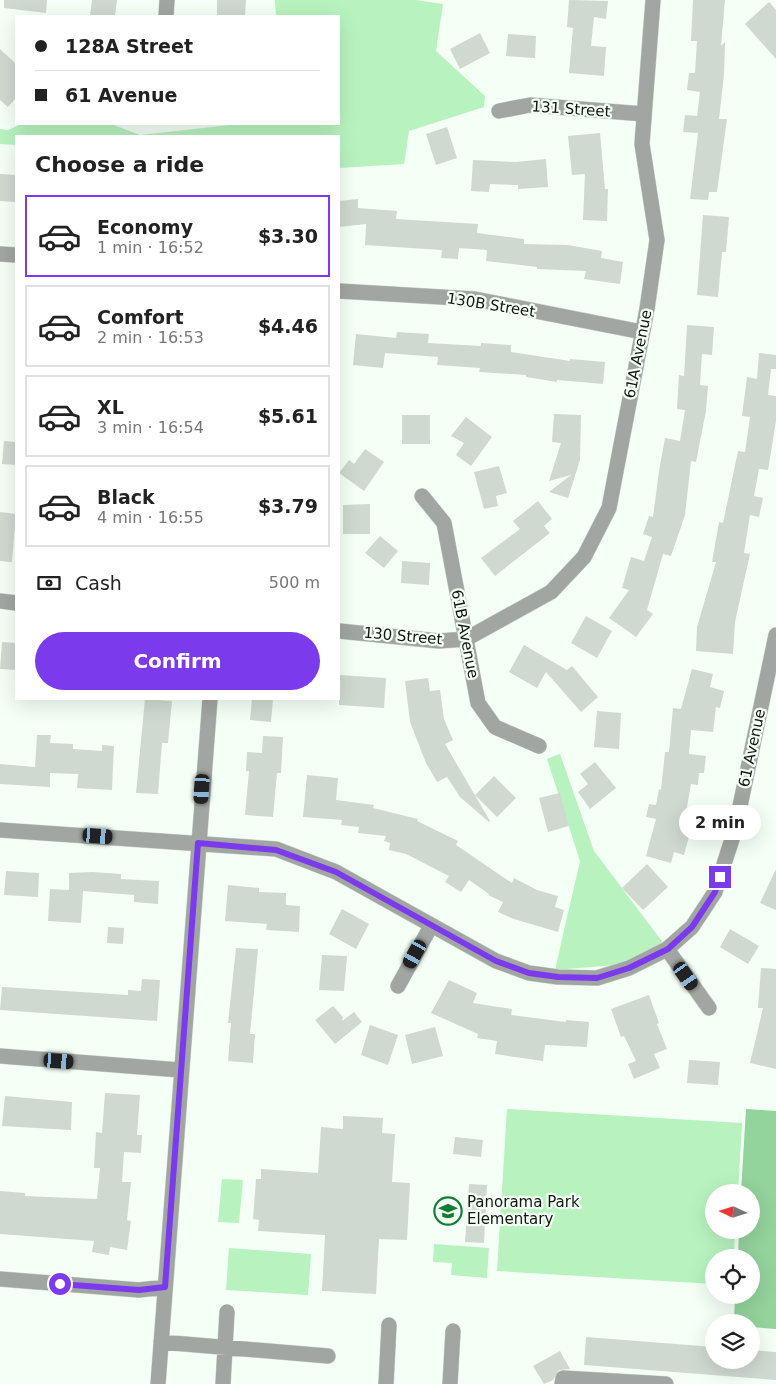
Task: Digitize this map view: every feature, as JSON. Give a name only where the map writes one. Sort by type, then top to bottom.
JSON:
[{"type":"street","points":[[166,15],[167,0]]},
{"type":"street","name":"61A Avenue","points":[[466,639],[551,592],[584,557],[609,508],[642,332],[656,240],[642,144],[653,0]]},
{"type":"street","name":"131 Street","points":[[499,110],[530,105],[644,114]]},
{"type":"street","points":[[0,254],[15,255]]},
{"type":"street","name":"130B Street","points":[[340,291],[475,299],[642,332]]},
{"type":"street","name":"61B Avenue","points":[[422,496],[444,523],[478,703],[495,727],[539,746]]},
{"type":"street","points":[[0,602],[15,603]]},
{"type":"street","name":"130 Street","points":[[340,630],[439,642],[466,639]]},
{"type":"street","name":"61 Avenue","points":[[0,830],[276,850],[336,872],[496,961],[529,973],[558,977],[597,978],[629,968],[668,949],[692,927],[715,892],[735,830],[776,636]]},
{"type":"street","points":[[158,1384],[180,1070],[210,700]]},
{"type":"street","points":[[398,986],[431,926]]},
{"type":"street","points":[[668,949],[709,1008]]},
{"type":"street","points":[[0,1056],[180,1070]]},
{"type":"street","points":[[0,1279],[139,1290],[165,1287]]},
{"type":"street","points":[[223,1384],[228,1312]]},
{"type":"street","points":[[386,1384],[389,1325]]},
{"type":"street","points":[[450,1384],[453,1331]]},
{"type":"street","points":[[161,1342],[226,1349],[328,1356]]},
{"type":"street","points":[[562,1384],[563,1378],[666,1384]]},
{"type":"green space","points":[[275,0],[416,0],[443,4],[436,51],[485,96],[484,107],[409,131],[404,164],[340,168],[340,135],[140,135],[230,125],[340,125],[340,15],[276,15]]},
{"type":"green space","points":[[19,125],[114,125],[140,135],[15,135],[15,145],[0,144],[0,129],[8,130]]},
{"type":"green space","points":[[560,754],[594,851],[664,944],[628,964],[555,970],[580,861],[547,759]]},
{"type":"green space","points":[[507,1109],[742,1123],[738,1184],[705,1184],[705,1239],[735,1239],[734,1249],[705,1249],[705,1283],[497,1271]]},
{"type":"green space","points":[[746,1109],[776,1111],[776,1329],[760,1328],[760,1314],[734,1314],[735,1304],[760,1304],[760,1249],[738,1249],[739,1239],[760,1239],[760,1184],[741,1184]]},
{"type":"green space","points":[[222,1179],[243,1180],[239,1223],[218,1222]]},
{"type":"green space","points":[[434,1244],[489,1248],[487,1278],[451,1275],[452,1263],[433,1262]]},
{"type":"green space","points":[[229,1248],[311,1254],[308,1295],[226,1290]]},
{"type":"building","points":[[4,0],[47,0],[46,13],[4,8]]},
{"type":"building","points":[[92,0],[117,0],[115,15],[90,15]]},
{"type":"building","points":[[217,0],[246,0],[245,15],[217,15]]},
{"type":"building","points":[[569,0],[608,1],[606,19],[594,17],[591,46],[606,47],[604,76],[569,73],[573,28],[567,27]]},
{"type":"building","points":[[693,0],[725,0],[721,46],[725,42],[724,75],[719,119],[727,119],[717,192],[709,192],[708,200],[690,199],[698,133],[683,132],[685,115],[697,116],[700,92],[687,90],[689,73],[695,73],[697,41],[691,41]]},
{"type":"building","points":[[769,2],[776,10],[776,59],[745,24]]},
{"type":"building","points":[[480,33],[490,53],[460,69],[450,49]]},
{"type":"building","points":[[508,34],[536,36],[535,58],[506,56]]},
{"type":"building","points":[[0,49],[15,63],[15,99],[8,107],[0,100]]},
{"type":"building","points":[[447,127],[457,158],[436,165],[426,134]]},
{"type":"building","points":[[600,133],[605,189],[608,189],[607,221],[583,220],[585,174],[572,175],[568,136]]},
{"type":"building","points":[[546,159],[548,187],[518,189],[518,185],[490,184],[489,192],[471,191],[473,160],[516,162]]},
{"type":"building","points":[[0,174],[15,175],[15,202],[0,201]]},
{"type":"building","points":[[358,199],[358,208],[397,211],[396,219],[478,224],[477,233],[524,239],[524,244],[568,245],[602,251],[601,258],[623,262],[620,284],[584,279],[586,271],[537,269],[537,267],[486,261],[487,250],[459,248],[458,259],[441,258],[442,250],[365,245],[366,224],[340,227],[340,201]]},
{"type":"building","points":[[703,215],[729,217],[726,252],[722,252],[718,297],[697,295]]},
{"type":"building","points":[[687,325],[714,327],[712,355],[702,354],[700,385],[708,386],[706,411],[696,462],[691,461],[685,515],[671,556],[663,554],[647,610],[653,614],[636,637],[609,618],[629,590],[622,588],[631,557],[644,561],[652,537],[643,534],[649,516],[653,517],[665,438],[680,441],[685,410],[677,409],[679,375],[684,376]]},
{"type":"building","points":[[397,332],[429,334],[428,343],[481,346],[481,343],[511,345],[511,352],[570,361],[570,359],[605,362],[603,384],[557,380],[557,382],[526,377],[526,375],[479,372],[480,368],[437,365],[438,357],[385,353],[383,368],[353,365],[356,334],[396,338]]},
{"type":"building","points":[[759,353],[776,355],[776,369],[771,369],[768,395],[776,396],[776,421],[768,470],[759,469],[754,496],[763,498],[759,517],[750,515],[744,553],[750,554],[735,622],[733,654],[696,651],[697,627],[716,562],[712,562],[719,522],[723,523],[738,451],[745,452],[750,417],[742,416],[747,377],[757,379]]},
{"type":"building","points":[[554,414],[581,415],[580,460],[568,498],[549,492],[571,475],[549,481],[561,443],[552,442]]},
{"type":"building","points":[[402,415],[430,415],[430,444],[402,444]]},
{"type":"building","points":[[466,417],[492,437],[471,466],[456,455],[464,443],[451,436]]},
{"type":"building","points":[[4,441],[15,442],[15,465],[2,464]]},
{"type":"building","points":[[365,449],[384,462],[364,491],[340,474],[349,460],[354,464]]},
{"type":"building","points":[[499,466],[507,493],[496,496],[498,506],[484,509],[474,472]]},
{"type":"building","points":[[538,501],[552,519],[544,526],[550,533],[495,576],[481,558],[520,529],[513,521]]},
{"type":"building","points":[[370,504],[370,534],[343,534],[343,505]]},
{"type":"building","points":[[0,512],[15,514],[12,562],[0,561]]},
{"type":"building","points":[[380,536],[398,551],[384,568],[365,553]]},
{"type":"building","points":[[402,561],[430,563],[429,585],[401,583]]},
{"type":"building","points":[[586,616],[612,631],[597,658],[571,643]]},
{"type":"building","points":[[2,642],[15,643],[15,670],[0,669]]},
{"type":"building","points":[[524,645],[567,670],[572,666],[598,697],[581,712],[546,672],[537,688],[509,672]]},
{"type":"building","points":[[692,669],[713,674],[710,687],[724,691],[720,708],[716,707],[713,732],[691,730],[689,754],[706,756],[704,773],[699,773],[698,785],[691,784],[687,807],[697,809],[694,826],[692,825],[684,855],[674,852],[671,863],[646,856],[656,819],[646,817],[649,804],[656,805],[659,789],[661,790],[665,752],[669,752],[673,708],[681,709]]},
{"type":"building","points":[[340,675],[386,678],[384,708],[339,705]]},
{"type":"building","points":[[428,678],[430,691],[440,690],[444,719],[453,740],[445,744],[489,822],[460,797],[447,777],[437,782],[426,763],[410,722],[405,681]]},
{"type":"building","points":[[145,700],[172,701],[168,743],[162,743],[158,794],[136,793]]},
{"type":"building","points":[[252,700],[273,700],[271,722],[250,720]]},
{"type":"building","points":[[597,711],[621,713],[619,749],[594,747]]},
{"type":"building","points":[[37,735],[51,735],[50,743],[73,744],[73,749],[102,751],[102,745],[114,746],[112,790],[77,788],[78,774],[50,773],[50,787],[0,784],[0,764],[35,767]]},
{"type":"building","points":[[263,736],[283,737],[281,773],[277,773],[273,817],[245,815],[249,771],[246,771],[247,752],[262,753]]},
{"type":"building","points":[[595,762],[616,788],[590,809],[578,792],[588,784],[580,774]]},
{"type":"building","points":[[307,775],[338,778],[336,800],[374,805],[373,808],[418,819],[417,821],[458,841],[456,845],[512,883],[514,878],[537,890],[558,896],[555,907],[564,910],[558,932],[514,919],[498,912],[503,902],[488,895],[469,880],[461,892],[445,882],[449,876],[406,854],[389,850],[390,843],[384,841],[386,836],[358,833],[359,827],[341,825],[342,820],[303,817]]},
{"type":"building","points":[[494,776],[516,798],[497,817],[475,795]]},
{"type":"building","points":[[560,793],[569,826],[548,832],[539,798]]},
{"type":"building","points":[[647,864],[668,887],[643,910],[622,888]]},
{"type":"building","points":[[776,869],[776,910],[760,903]]},
{"type":"building","points":[[6,871],[39,873],[38,897],[4,895]]},
{"type":"building","points":[[69,873],[121,874],[121,879],[159,881],[158,904],[134,902],[134,895],[83,891],[81,923],[48,921],[50,889],[69,890]]},
{"type":"building","points":[[228,885],[259,888],[259,892],[286,893],[286,905],[300,906],[299,932],[266,930],[267,924],[225,921]]},
{"type":"building","points":[[342,909],[369,924],[356,949],[329,934]]},
{"type":"building","points":[[108,927],[124,928],[123,944],[107,943]]},
{"type":"building","points":[[730,929],[759,946],[748,964],[720,947]]},
{"type":"building","points":[[236,948],[258,949],[250,1034],[255,1034],[253,1063],[228,1061],[231,1023],[228,1023]]},
{"type":"building","points":[[322,955],[347,956],[344,991],[319,990]]},
{"type":"building","points":[[761,968],[776,969],[776,1069],[750,1063],[763,1008],[758,1008]]},
{"type":"building","points":[[142,979],[160,980],[157,1021],[0,1010],[2,987],[128,995],[128,990],[141,991]]},
{"type":"building","points":[[449,980],[477,993],[473,1003],[512,1009],[511,1015],[566,1022],[566,1020],[589,1022],[587,1047],[545,1045],[543,1061],[495,1054],[497,1041],[477,1038],[478,1034],[431,1013]]},
{"type":"building","points":[[649,995],[659,1023],[657,1024],[667,1049],[654,1054],[660,1068],[634,1079],[628,1064],[636,1061],[624,1036],[621,1037],[611,1009]]},
{"type":"building","points":[[333,1006],[343,1017],[342,1021],[354,1012],[362,1022],[335,1044],[315,1020]]},
{"type":"building","points":[[370,1025],[398,1035],[388,1065],[361,1055]]},
{"type":"building","points":[[435,1027],[443,1056],[412,1064],[405,1035]]},
{"type":"building","points":[[689,1060],[720,1062],[718,1085],[687,1083]]},
{"type":"building","points":[[105,1093],[140,1095],[137,1135],[142,1135],[141,1153],[124,1152],[122,1182],[131,1182],[127,1220],[131,1221],[127,1250],[110,1247],[109,1255],[92,1252],[94,1241],[0,1234],[0,1191],[25,1193],[25,1196],[97,1199],[100,1168],[94,1168],[96,1132],[102,1133]]},
{"type":"building","points":[[5,1096],[72,1102],[71,1130],[2,1126]]},
{"type":"building","points":[[343,1116],[383,1118],[382,1133],[395,1134],[392,1182],[410,1183],[407,1240],[379,1239],[376,1294],[322,1291],[325,1235],[258,1231],[259,1220],[253,1219],[256,1179],[261,1179],[261,1169],[318,1173],[321,1127],[343,1129]]},
{"type":"building","points":[[455,1137],[483,1140],[481,1157],[453,1154]]},
{"type":"building","points":[[469,1184],[487,1185],[484,1243],[465,1242]]},
{"type":"building","points":[[586,1337],[705,1346],[705,1369],[760,1369],[760,1351],[776,1352],[776,1380],[584,1365]]},
{"type":"building","points":[[560,1351],[570,1369],[559,1370],[553,1380],[544,1384],[533,1366]]},
{"type":"place","name":"Panorama Park Elementary","points":[[448,1211]]},
{"type":"route","points":[[60,1284],[139,1290],[165,1287],[198,843],[276,850],[336,872],[496,961],[529,973],[558,977],[597,978],[629,968],[668,949],[692,927],[715,892],[720,877]]}]
